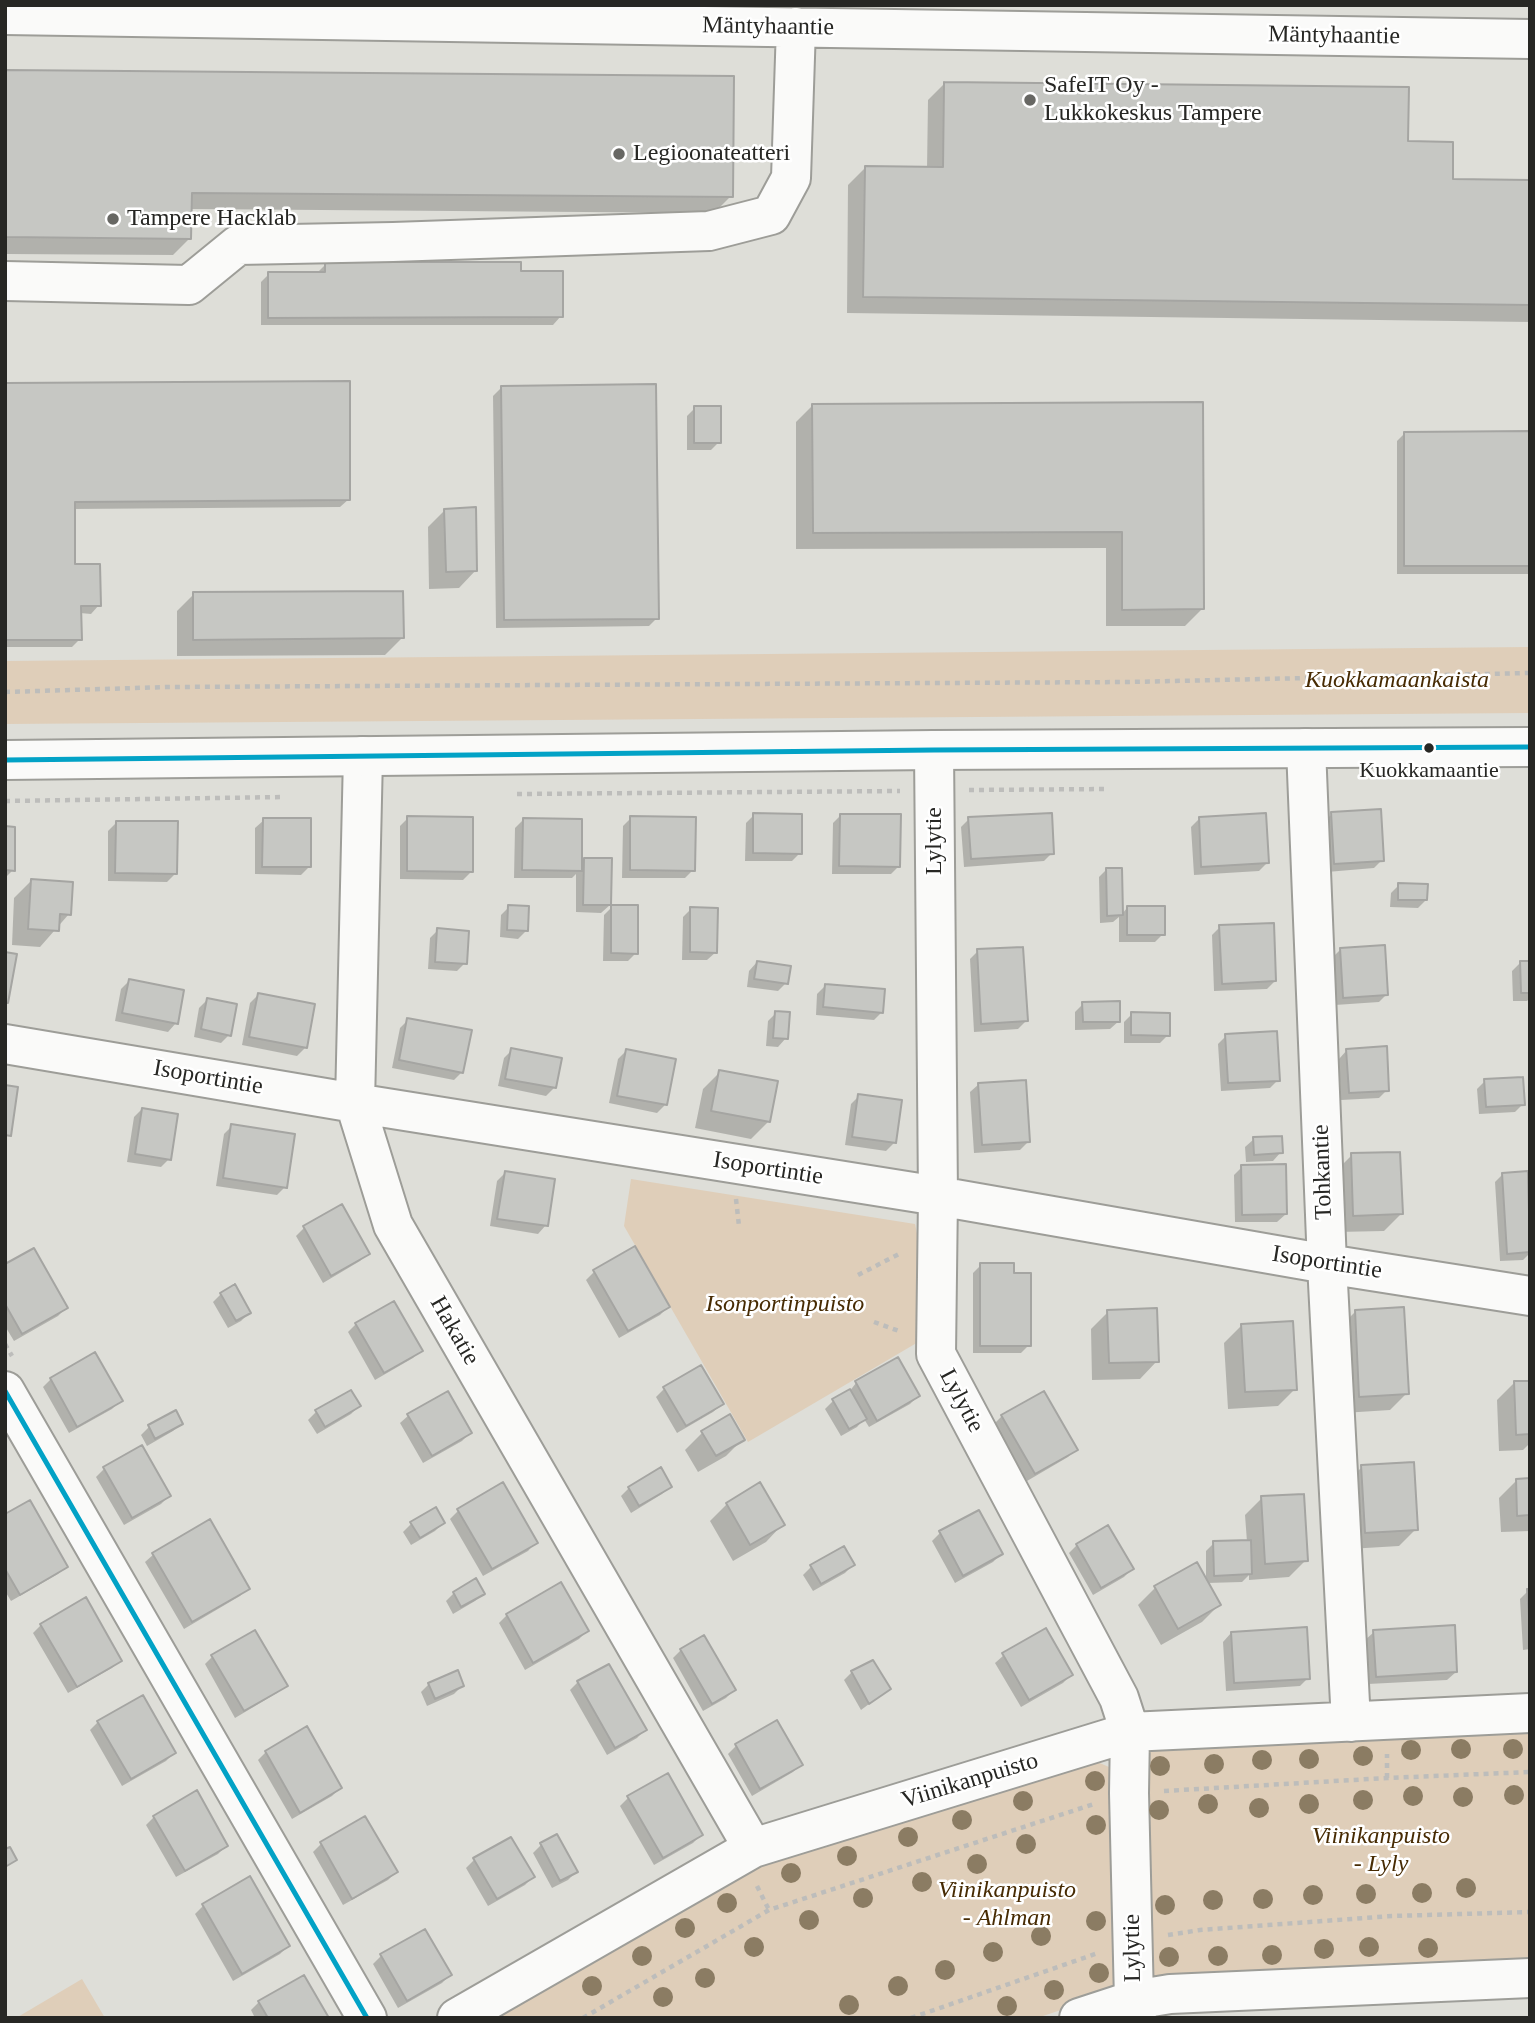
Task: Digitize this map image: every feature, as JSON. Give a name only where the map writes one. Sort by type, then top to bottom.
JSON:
[{"type":"street","name":"Mäntyhaantie","points":[[5,15],[796,27],[1197,19],[1365,21],[1530,39]]},
{"type":"street","points":[[5,281],[189,285],[238,245],[709,231],[771,215],[791,178],[796,27]]},
{"type":"street","points":[[5,761],[934,750],[1530,747]]},
{"type":"street","name":"Tohkantie","points":[[1306,748],[1327,1264],[1351,1722]]},
{"type":"street","name":"Lylytie","points":[[934,750],[938,1196],[936,1353],[1119,1698],[1130,1732],[1129,1793],[1135,2009]]},
{"type":"street","name":"Hakatie","points":[[363,756],[355,1103],[393,1225],[753,1849]]},
{"type":"street","name":"Isoportintie","points":[[5,1044],[938,1196],[1327,1264],[1530,1296]]},
{"type":"street","points":[[5,1391],[367,2018]]},
{"type":"street","name":"Viinikanpuisto","points":[[457,2018],[753,1849],[1130,1732],[1530,1713]]},
{"type":"street","points":[[1079,2018],[1135,2009],[1170,1994],[1530,1978]]},
{"type":"path","points":[[5,692],[208,686],[1129,682],[1530,673]]},
{"type":"path","points":[[516,794],[1114,789]]},
{"type":"path","points":[[5,801],[294,797]]},
{"type":"path","points":[[583,2018],[769,1910],[1129,1793],[1387,1777],[1530,1772]]},
{"type":"path","points":[[911,2018],[1133,1941],[1228,1927],[1392,1916],[1530,1912]]},
{"type":"green space","name":"Kuokkamaankaista","points":[[1530,647],[1530,713],[5,724],[5,661]]},
{"type":"green space","name":"Isonportinpuisto","points":[[631,1179],[915,1224],[921,1252],[920,1341],[748,1442],[624,1226]]},
{"type":"green space","name":"Viinikanpuisto - Lyly","points":[[1530,1726],[1530,1961],[1152,1981],[1141,1749]]},
{"type":"green space","name":"Viinikanpuisto - Ahlman","points":[[1095,1761],[1109,1767],[1119,1785],[1124,1989],[1037,2018],[495,2018],[759,1863]]},
{"type":"green space","points":[[82,1979],[105,2018],[16,2018]]},
{"type":"building","points":[[5,70],[734,76],[733,197],[192,193],[191,239],[5,237]]},
{"type":"building","points":[[944,82],[1409,87],[1408,141],[1453,142],[1453,179],[1530,180],[1530,305],[863,297],[865,166],[943,167]]},
{"type":"building","points":[[325,262],[521,262],[521,271],[563,271],[563,317],[268,318],[268,272],[325,272]]},
{"type":"building","points":[[350,381],[350,500],[75,502],[75,564],[100,564],[101,606],[81,606],[82,640],[5,640],[6,383]]},
{"type":"building","points":[[656,384],[659,619],[504,620],[501,386]]},
{"type":"building","points":[[1203,402],[1204,609],[1122,610],[1122,532],[813,533],[812,404]]},
{"type":"building","points":[[694,406],[721,406],[721,443],[694,443]]},
{"type":"building","points":[[1530,431],[1530,566],[1404,566],[1404,432]]},
{"type":"building","points":[[476,507],[477,571],[446,572],[444,509]]},
{"type":"building","points":[[403,591],[404,638],[193,640],[193,592]]},
{"type":"building","points":[[1381,809],[1384,861],[1334,864],[1331,812]]},
{"type":"building","points":[[753,813],[802,814],[802,854],[753,853]]},
{"type":"building","points":[[1052,813],[1054,854],[971,859],[968,817]]},
{"type":"building","points":[[1266,813],[1269,863],[1201,867],[1199,817]]},
{"type":"building","points":[[840,814],[901,814],[900,867],[839,866]]},
{"type":"building","points":[[407,816],[473,817],[473,872],[407,871]]},
{"type":"building","points":[[630,816],[696,817],[695,871],[630,870]]},
{"type":"building","points":[[263,818],[311,818],[311,867],[262,867]]},
{"type":"building","points":[[523,818],[582,819],[582,871],[522,870]]},
{"type":"building","points":[[116,821],[178,821],[177,874],[115,873]]},
{"type":"building","points":[[5,826],[15,827],[15,871],[5,870]]},
{"type":"building","points":[[584,858],[612,858],[611,905],[583,905]]},
{"type":"building","points":[[1106,868],[1122,868],[1123,915],[1107,916]]},
{"type":"building","points":[[31,879],[73,882],[71,915],[60,914],[59,931],[28,929]]},
{"type":"building","points":[[1398,883],[1428,884],[1427,900],[1398,900]]},
{"type":"building","points":[[508,905],[529,906],[528,931],[507,930]]},
{"type":"building","points":[[611,905],[638,905],[638,954],[611,953]]},
{"type":"building","points":[[1127,906],[1165,906],[1165,935],[1127,935]]},
{"type":"building","points":[[690,907],[718,908],[717,953],[690,952]]},
{"type":"building","points":[[1274,923],[1276,981],[1222,984],[1219,925]]},
{"type":"building","points":[[437,928],[469,931],[467,964],[435,962]]},
{"type":"building","points":[[1385,945],[1388,995],[1343,998],[1340,948]]},
{"type":"building","points":[[1023,947],[1028,1021],[981,1024],[977,949]]},
{"type":"building","points":[[5,952],[17,954],[8,1003],[5,1003]]},
{"type":"building","points":[[757,961],[791,966],[788,984],[754,979]]},
{"type":"building","points":[[1520,961],[1530,961],[1530,993],[1521,993]]},
{"type":"building","points":[[129,979],[184,990],[178,1024],[122,1013]]},
{"type":"building","points":[[825,984],[885,989],[883,1013],[823,1007]]},
{"type":"building","points":[[258,993],[315,1004],[307,1048],[249,1037]]},
{"type":"building","points":[[207,998],[237,1004],[231,1036],[201,1029]]},
{"type":"building","points":[[1120,1001],[1120,1022],[1083,1022],[1082,1002]]},
{"type":"building","points":[[775,1011],[790,1012],[788,1039],[773,1038]]},
{"type":"building","points":[[1131,1012],[1170,1013],[1170,1036],[1131,1035]]},
{"type":"building","points":[[407,1018],[472,1030],[463,1073],[399,1060]]},
{"type":"building","points":[[1277,1031],[1280,1081],[1228,1083],[1225,1034]]},
{"type":"building","points":[[1387,1046],[1389,1091],[1349,1093],[1346,1049]]},
{"type":"building","points":[[511,1048],[562,1058],[556,1088],[505,1079]]},
{"type":"building","points":[[626,1049],[676,1059],[667,1105],[617,1096]]},
{"type":"building","points":[[719,1070],[778,1081],[770,1122],[711,1111]]},
{"type":"building","points":[[1523,1077],[1525,1105],[1486,1107],[1484,1079]]},
{"type":"building","points":[[1026,1080],[1030,1142],[982,1145],[978,1083]]},
{"type":"building","points":[[5,1085],[18,1087],[11,1136],[5,1135]]},
{"type":"building","points":[[858,1094],[902,1100],[896,1143],[852,1137]]},
{"type":"building","points":[[142,1108],[178,1114],[171,1160],[135,1154]]},
{"type":"building","points":[[231,1124],[295,1134],[287,1188],[223,1178]]},
{"type":"building","points":[[1282,1136],[1283,1153],[1254,1155],[1253,1137]]},
{"type":"building","points":[[1400,1152],[1403,1214],[1353,1216],[1351,1153]]},
{"type":"building","points":[[1286,1164],[1287,1214],[1242,1215],[1241,1165]]},
{"type":"building","points":[[505,1171],[555,1179],[548,1226],[497,1219]]},
{"type":"building","points":[[1528,1171],[1530,1252],[1507,1254],[1502,1173]]},
{"type":"building","points":[[342,1204],[370,1254],[331,1276],[303,1226]]},
{"type":"building","points":[[635,1246],[670,1307],[628,1331],[593,1270]]},
{"type":"building","points":[[34,1248],[68,1308],[22,1334],[5,1304],[5,1264]]},
{"type":"building","points":[[980,1263],[1014,1263],[1014,1273],[1031,1273],[1031,1346],[980,1346]]},
{"type":"building","points":[[235,1284],[251,1313],[236,1321],[220,1293]]},
{"type":"building","points":[[394,1301],[423,1351],[384,1373],[355,1323]]},
{"type":"building","points":[[1404,1307],[1409,1394],[1359,1397],[1355,1310]]},
{"type":"building","points":[[1157,1308],[1159,1362],[1109,1363],[1107,1310]]},
{"type":"building","points":[[1293,1321],[1297,1390],[1245,1392],[1241,1324]]},
{"type":"building","points":[[95,1352],[123,1401],[77,1427],[50,1378]]},
{"type":"building","points":[[898,1357],[920,1396],[877,1421],[855,1381]]},
{"type":"building","points":[[701,1365],[724,1404],[686,1426],[663,1387]]},
{"type":"building","points":[[1514,1381],[1530,1381],[1530,1434],[1516,1435]]},
{"type":"building","points":[[850,1389],[867,1419],[849,1429],[832,1399]]},
{"type":"building","points":[[351,1390],[361,1406],[325,1427],[315,1410]]},
{"type":"building","points":[[448,1391],[472,1433],[432,1456],[407,1414]]},
{"type":"building","points":[[1044,1391],[1078,1450],[1035,1474],[1001,1415]]},
{"type":"building","points":[[176,1410],[183,1424],[155,1439],[148,1425]]},
{"type":"building","points":[[730,1414],[745,1440],[716,1456],[701,1431]]},
{"type":"building","points":[[142,1445],[171,1496],[132,1518],[103,1467]]},
{"type":"building","points":[[1414,1462],[1418,1530],[1365,1533],[1361,1465]]},
{"type":"building","points":[[661,1467],[672,1487],[639,1506],[628,1487]]},
{"type":"building","points":[[1530,1478],[1530,1515],[1517,1516],[1516,1479]]},
{"type":"building","points":[[503,1482],[538,1543],[492,1569],[457,1509]]},
{"type":"building","points":[[760,1482],[785,1525],[750,1545],[726,1503]]},
{"type":"building","points":[[1304,1494],[1308,1561],[1265,1564],[1261,1496]]},
{"type":"building","points":[[30,1500],[68,1567],[20,1595],[5,1569],[5,1514]]},
{"type":"building","points":[[436,1507],[445,1523],[420,1538],[410,1522]]},
{"type":"building","points":[[979,1510],[1003,1554],[963,1576],[939,1531]]},
{"type":"building","points":[[210,1519],[250,1589],[192,1622],[152,1553]]},
{"type":"building","points":[[1108,1525],[1134,1569],[1101,1588],[1076,1544]]},
{"type":"building","points":[[1251,1540],[1252,1574],[1214,1576],[1213,1541]]},
{"type":"building","points":[[844,1546],[855,1565],[821,1584],[810,1565]]},
{"type":"building","points":[[1197,1562],[1221,1605],[1178,1629],[1154,1586]]},
{"type":"building","points":[[476,1578],[485,1594],[461,1607],[453,1592]]},
{"type":"building","points":[[561,1582],[589,1631],[533,1663],[506,1614]]},
{"type":"building","points":[[1527,1589],[1530,1589],[1530,1632]]},
{"type":"building","points":[[86,1597],[122,1661],[77,1687],[40,1624]]},
{"type":"building","points":[[1455,1625],[1457,1672],[1376,1677],[1373,1630]]},
{"type":"building","points":[[1307,1627],[1310,1679],[1234,1683],[1231,1632]]},
{"type":"building","points":[[1046,1628],[1073,1675],[1029,1700],[1002,1653]]},
{"type":"building","points":[[255,1630],[288,1686],[244,1711],[211,1655]]},
{"type":"building","points":[[704,1635],[736,1690],[712,1704],[680,1649]]},
{"type":"building","points":[[873,1660],[891,1689],[869,1704],[851,1671]]},
{"type":"building","points":[[609,1664],[647,1730],[615,1748],[577,1681]]},
{"type":"building","points":[[458,1670],[464,1686],[435,1699],[428,1683]]},
{"type":"building","points":[[143,1695],[176,1753],[131,1779],[97,1721]]},
{"type":"building","points":[[777,1720],[803,1765],[760,1789],[735,1744]]},
{"type":"building","points":[[307,1726],[342,1788],[300,1813],[265,1751]]},
{"type":"building","points":[[668,1773],[703,1835],[663,1858],[627,1796]]},
{"type":"building","points":[[197,1790],[228,1846],[185,1871],[153,1816]]},
{"type":"building","points":[[365,1816],[398,1872],[352,1899],[320,1842]]},
{"type":"building","points":[[557,1834],[578,1872],[560,1881],[540,1843]]},
{"type":"building","points":[[511,1837],[535,1877],[497,1899],[473,1858]]},
{"type":"building","points":[[10,1847],[17,1860],[5,1867],[5,1849]]},
{"type":"building","points":[[250,1876],[290,1946],[242,1974],[202,1904]]},
{"type":"building","points":[[425,1929],[452,1975],[407,2001],[380,1954]]},
{"type":"building","points":[[304,1975],[329,2018],[268,2018],[258,2001]]},
{"type":"transit line","points":[[5,760],[1530,747]]},
{"type":"transit line","points":[[5,1391],[367,2018]]},
{"type":"place","name":"SafeIT Oy - Lukkokeskus Tampere","points":[[1030,100]]},
{"type":"place","name":"Legioonateatteri","points":[[619,154]]},
{"type":"place","name":"Tampere Hacklab","points":[[113,219]]},
{"type":"place","name":"Kuokkamaantie","points":[[1429,748]]}]
